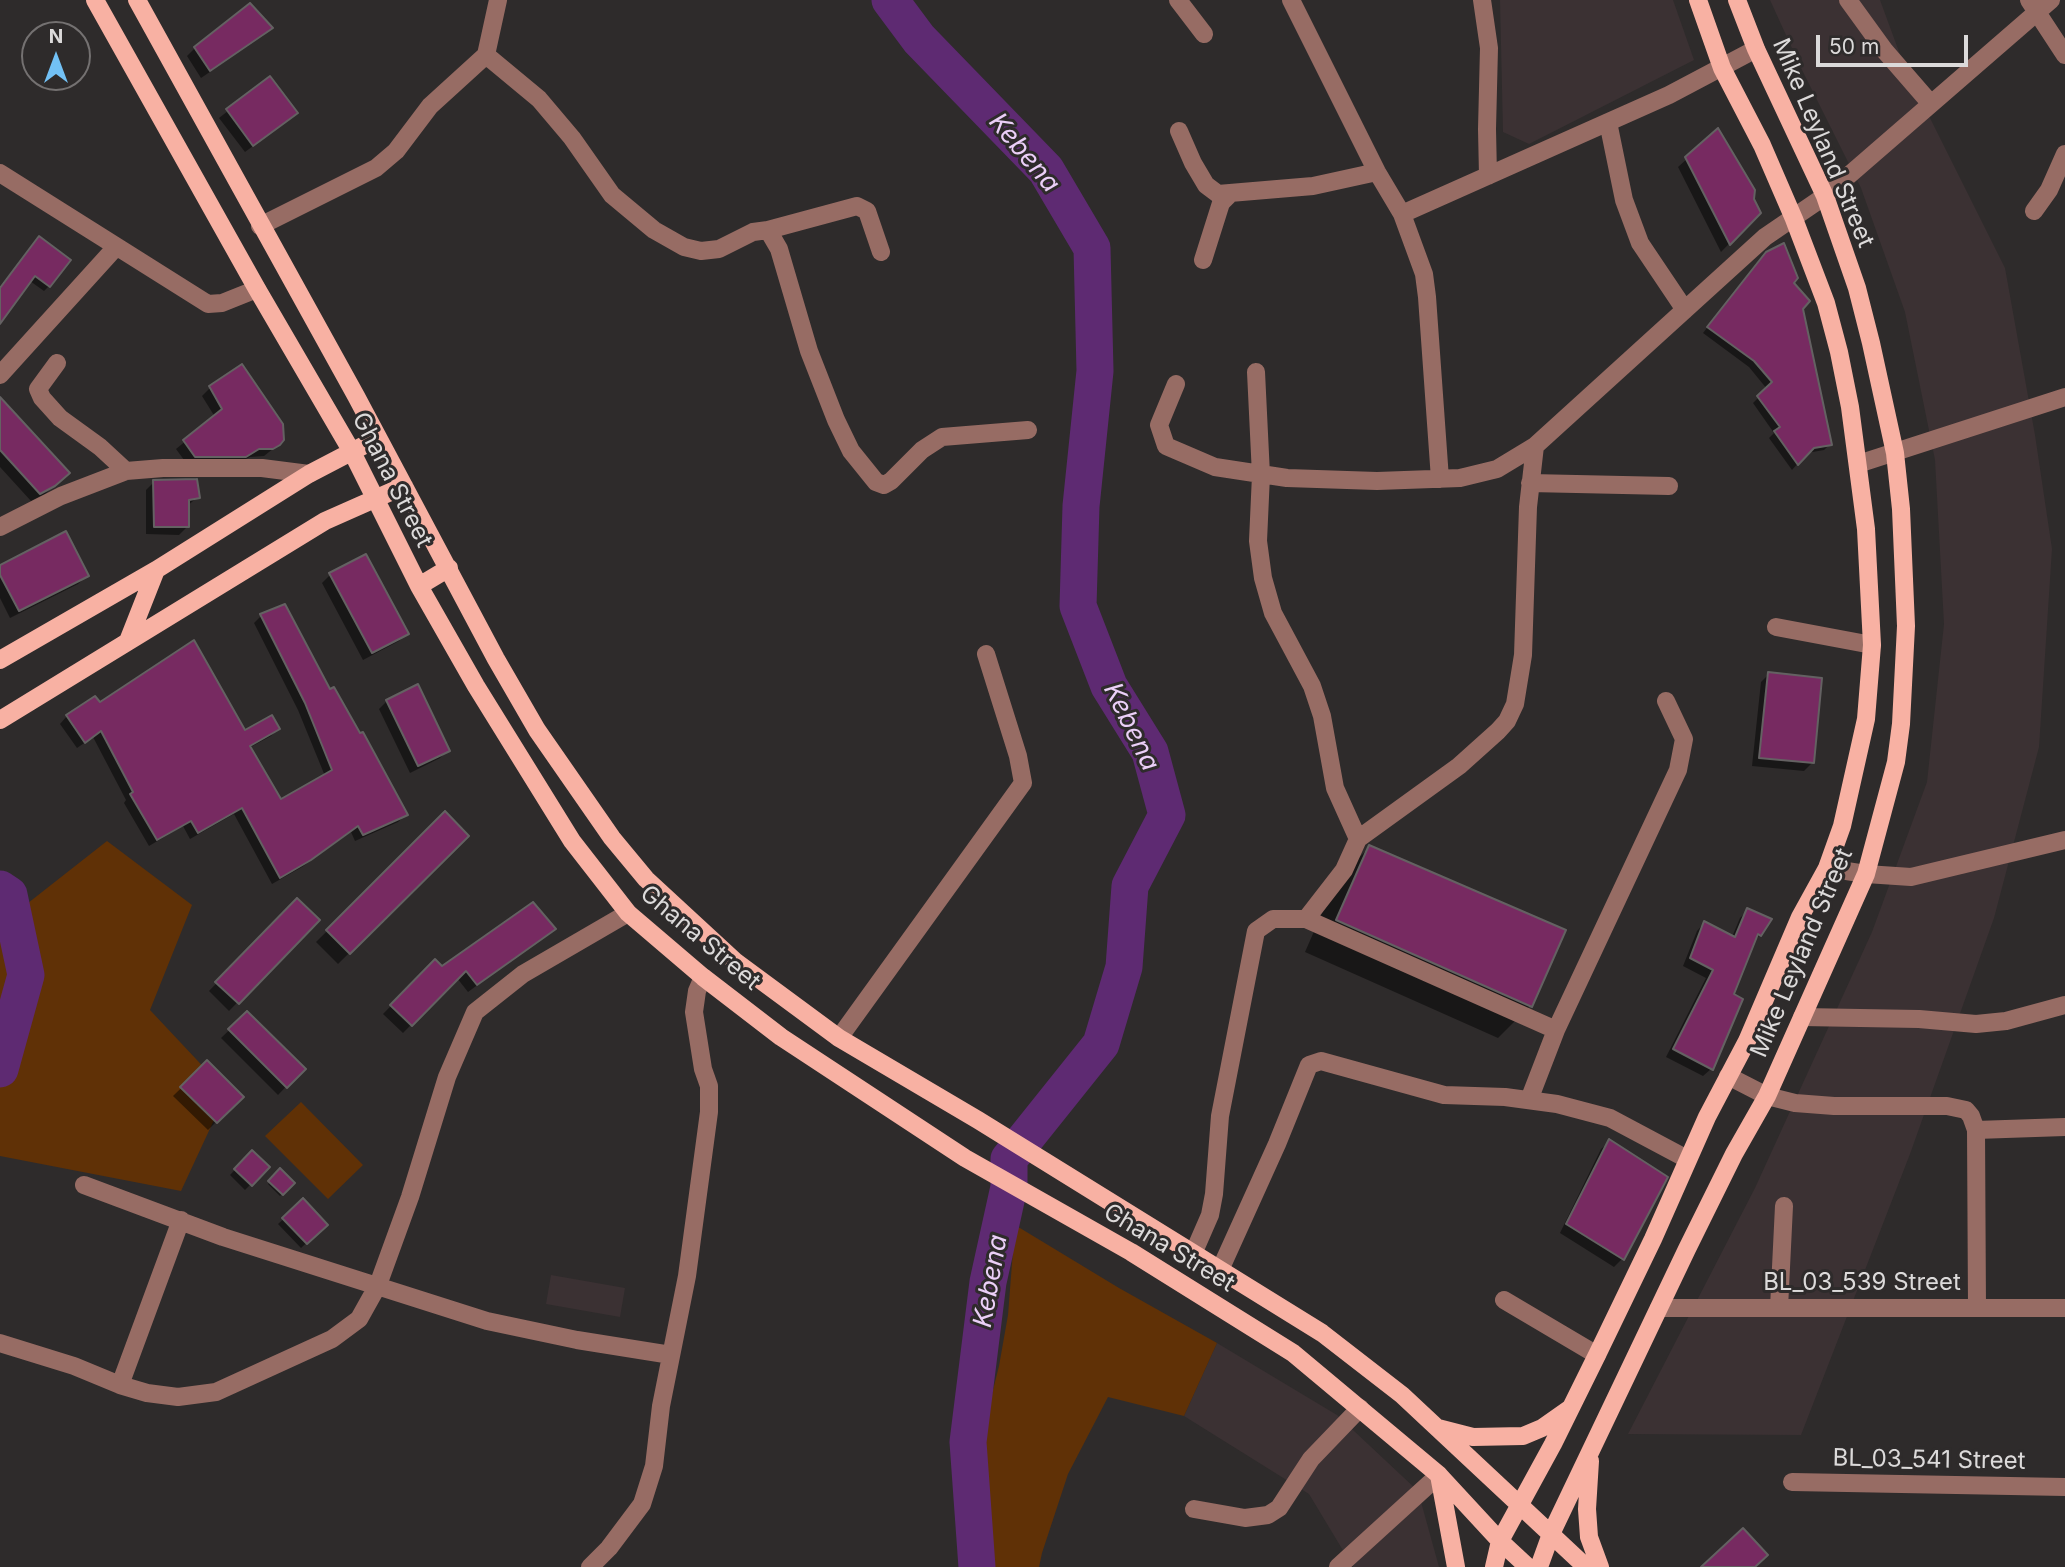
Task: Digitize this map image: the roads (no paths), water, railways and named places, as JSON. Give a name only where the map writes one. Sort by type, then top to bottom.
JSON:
[{"type":"main road","name":"Ghana Street","points":[[95,0],[352,452],[419,586],[572,841],[628,912],[703,977],[781,1037],[903,1096],[978,1120],[1322,1333],[1402,1395],[1586,1567]]},
{"type":"main road","name":"Ghana Street","points":[[137,0],[537,730],[611,838],[646,879],[701,932],[784,999],[839,1038],[965,1157],[1285,1348],[1439,1475],[1528,1567]]},
{"type":"main road","name":"Mike Leyland Street","points":[[1494,1567],[1500,1541],[1553,1444],[1653,1239],[1687,1159],[1747,1041],[1800,917],[1827,867],[1842,826],[1866,719],[1872,645],[1866,529],[1839,352],[1826,303],[1794,219],[1757,136],[1722,68],[1698,0]]},
{"type":"main road","name":"Mike Leyland Street","points":[[1539,1567],[1551,1534],[1734,1154],[1767,1096],[1866,874],[1896,762],[1901,724],[1906,626],[1905,566],[1895,453],[1871,343],[1857,288],[1825,196],[1756,49],[1737,0]]},
{"type":"main road","points":[[0,660],[156,570],[309,474],[378,438]]},
{"type":"main road","points":[[3,716],[325,522],[404,486]]},
{"type":"main road","points":[[419,586],[449,568]]},
{"type":"main road","points":[[128,641],[156,570]]},
{"type":"main road","points":[[1438,1428],[1473,1437],[1523,1436],[1542,1428],[1569,1409]]},
{"type":"main road","points":[[1591,1450],[1587,1509],[1589,1537],[1600,1567]]},
{"type":"main road","points":[[1439,1475],[1456,1567]]},
{"type":"street","points":[[260,226],[376,168],[397,151],[430,106],[486,55],[498,0]]},
{"type":"street","points":[[1178,0],[1204,34]]},
{"type":"street","points":[[1291,0],[1377,172],[1402,214],[1424,274],[1440,479]]},
{"type":"street","points":[[1482,0],[1489,48],[1488,176]]},
{"type":"street","points":[[1848,0],[1885,51],[1931,104]]},
{"type":"street","points":[[1176,384],[1159,425],[1166,446],[1215,467],[1261,475],[1377,481],[1460,478],[1497,469],[1535,446],[1765,237],[1825,196],[1931,104],[2032,6],[2051,0]]},
{"type":"street","points":[[2032,6],[2065,55]]},
{"type":"street","points":[[1402,214],[1608,122],[1756,49]]},
{"type":"street","points":[[486,55],[539,99],[572,138],[612,195],[653,230],[684,247],[701,251],[719,249],[753,232],[857,206],[867,211],[881,252]]},
{"type":"street","points":[[1608,122],[1624,200],[1640,243],[1685,310]]},
{"type":"street","points":[[1179,131],[1206,184],[1218,194],[1313,186],[1377,172]]},
{"type":"street","points":[[2034,211],[2049,190],[2065,154]]},
{"type":"street","points":[[0,173],[208,304],[222,303],[257,289]]},
{"type":"street","points":[[1203,260],[1221,204],[1230,194]]},
{"type":"street","points":[[768,230],[779,249],[809,351],[836,420],[851,451],[876,482],[884,485],[891,481],[922,450],[942,437],[1028,430]]},
{"type":"street","points":[[0,375],[116,247]]},
{"type":"street","points":[[57,363],[38,389],[42,398],[60,418],[100,447],[126,471]]},
{"type":"street","points":[[1256,372],[1261,475],[1258,541],[1263,578],[1273,613],[1312,686],[1322,716],[1335,788],[1358,839]]},
{"type":"street","points":[[1858,464],[2010,413],[2065,398]]},
{"type":"street","points":[[1306,919],[1344,870],[1358,839],[1459,766],[1507,720],[1515,704],[1523,655],[1530,483],[1535,446]]},
{"type":"street","points":[[0,527],[61,496],[126,471],[163,468],[262,468],[309,474]]},
{"type":"street","points":[[1530,483],[1669,486]]},
{"type":"street","points":[[1776,627],[1872,645]]},
{"type":"street","points":[[839,1038],[1023,783],[1018,756],[986,654]]},
{"type":"street","points":[[1530,1100],[1556,1030],[1678,770],[1684,739],[1666,701]]},
{"type":"street","points":[[1827,867],[1866,874],[1911,877],[2065,840]]},
{"type":"street","points":[[0,1343],[74,1366],[120,1385],[147,1393],[178,1397],[216,1392],[332,1339],[359,1320],[378,1285],[447,1077],[475,1012],[523,974],[628,912]]},
{"type":"street","points":[[1193,1254],[1210,1215],[1220,1116],[1256,931],[1273,919],[1306,919],[1556,1030]]},
{"type":"street","points":[[590,1567],[609,1548],[642,1504],[654,1466],[661,1406],[687,1276],[709,1112],[709,1086],[703,1069],[694,1012],[697,991],[703,977]]},
{"type":"street","points":[[1802,1017],[1919,1019],[1976,1024],[2006,1021],[2065,1005]]},
{"type":"street","points":[[1220,1270],[1277,1144],[1309,1065],[1321,1061],[1444,1095],[1530,1100],[1610,1118],[1687,1159]]},
{"type":"street","points":[[1728,1076],[1767,1096],[1795,1103],[1834,1106],[1947,1106],[1966,1110],[1976,1130],[1977,1308]]},
{"type":"street","points":[[1976,1130],[2065,1127]]},
{"type":"street","points":[[84,1185],[236,1241],[486,1321],[577,1340],[671,1355]]},
{"type":"street","points":[[1779,1308],[1784,1206]]},
{"type":"street","points":[[120,1385],[181,1220]]},
{"type":"street","points":[[1504,1300],[1597,1354]]},
{"type":"street","name":"BL_03_539 Street","points":[[1660,1308],[2065,1308]]},
{"type":"street","points":[[1194,1509],[1245,1518],[1268,1516],[1279,1508],[1311,1459],[1360,1408]]},
{"type":"street","points":[[1338,1567],[1439,1475]]},
{"type":"street","name":"BL_03_541 Street","points":[[1792,1482],[2065,1488]]},
{"type":"waterway","name":"Kebena","points":[[890,0],[919,39],[1046,170],[1092,248],[1095,371],[1081,506],[1078,606],[1109,686],[1150,752],[1167,815],[1130,886],[1124,967],[1101,1044],[1009,1159],[1009,1187],[988,1282],[968,1442],[977,1567]]},
{"type":"waterway","points":[[0,889],[9,895],[26,975],[0,1069]]}]
